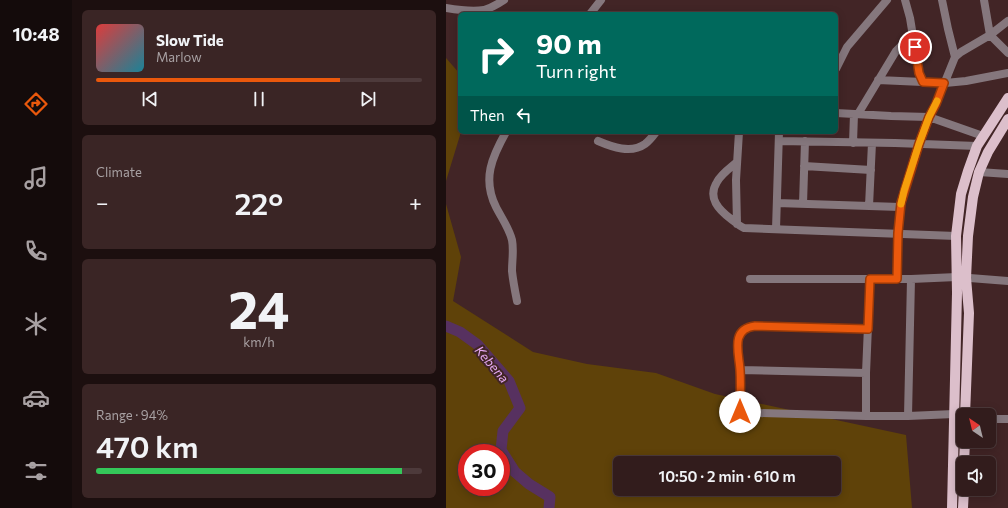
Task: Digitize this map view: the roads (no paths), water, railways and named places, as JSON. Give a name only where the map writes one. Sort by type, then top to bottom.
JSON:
[{"type":"main road","points":[[965,408],[969,313],[961,278],[956,236],[961,194],[977,146],[1008,98]]},
{"type":"main road","points":[[952,508],[954,414],[961,278],[973,197],[979,172],[988,152],[1008,120]]},
{"type":"main road","points":[[963,508],[964,496]]},
{"type":"street","points":[[446,8],[468,11],[484,10],[504,0]]},
{"type":"street","points":[[592,12],[601,0]]},
{"type":"street","points":[[838,65],[847,48],[888,0]]},
{"type":"street","points":[[905,0],[908,7],[919,73],[923,82]]},
{"type":"street","points":[[942,0],[955,57]]},
{"type":"street","points":[[984,0],[990,35],[1008,53]]},
{"type":"street","points":[[897,279],[900,207],[919,144],[929,117],[936,104],[955,57],[990,35],[1008,21]]},
{"type":"street","points":[[853,142],[856,114],[896,51],[913,34]]},
{"type":"street","points":[[838,53],[847,48]]},
{"type":"street","points":[[878,80],[944,83],[1008,74]]},
{"type":"street","points":[[838,113],[929,117],[983,136]]},
{"type":"street","points":[[505,134],[493,159],[488,183],[491,195],[512,239],[512,272],[517,301]]},
{"type":"street","points":[[598,141],[621,149],[635,148],[646,143],[654,134]]},
{"type":"street","points":[[737,224],[736,180],[739,134]]},
{"type":"street","points":[[776,229],[779,134]]},
{"type":"street","points":[[779,141],[977,146]]},
{"type":"street","points":[[803,204],[805,142]]},
{"type":"street","points":[[869,206],[872,143]]},
{"type":"street","points":[[737,162],[716,182],[713,192],[717,206],[723,213],[744,228],[956,236]]},
{"type":"street","points":[[804,166],[871,170]]},
{"type":"street","points":[[979,172],[1008,174]]},
{"type":"street","points":[[776,203],[900,207]]},
{"type":"street","points":[[750,278],[961,278],[1008,281]]},
{"type":"street","points":[[866,416],[866,373],[870,279]]},
{"type":"street","points":[[908,416],[911,279]]},
{"type":"street","points":[[740,412],[740,370],[737,344],[744,330],[755,326],[868,329]]},
{"type":"street","points":[[740,370],[866,373]]},
{"type":"street","points":[[723,412],[866,416],[954,414]]},
{"type":"street","points":[[996,419],[1008,419]]},
{"type":"waterway","name":"Kebena","points":[[446,326],[460,332],[478,345],[509,381],[520,408],[503,431],[501,450],[515,472],[529,484],[550,497],[549,508]]}]
